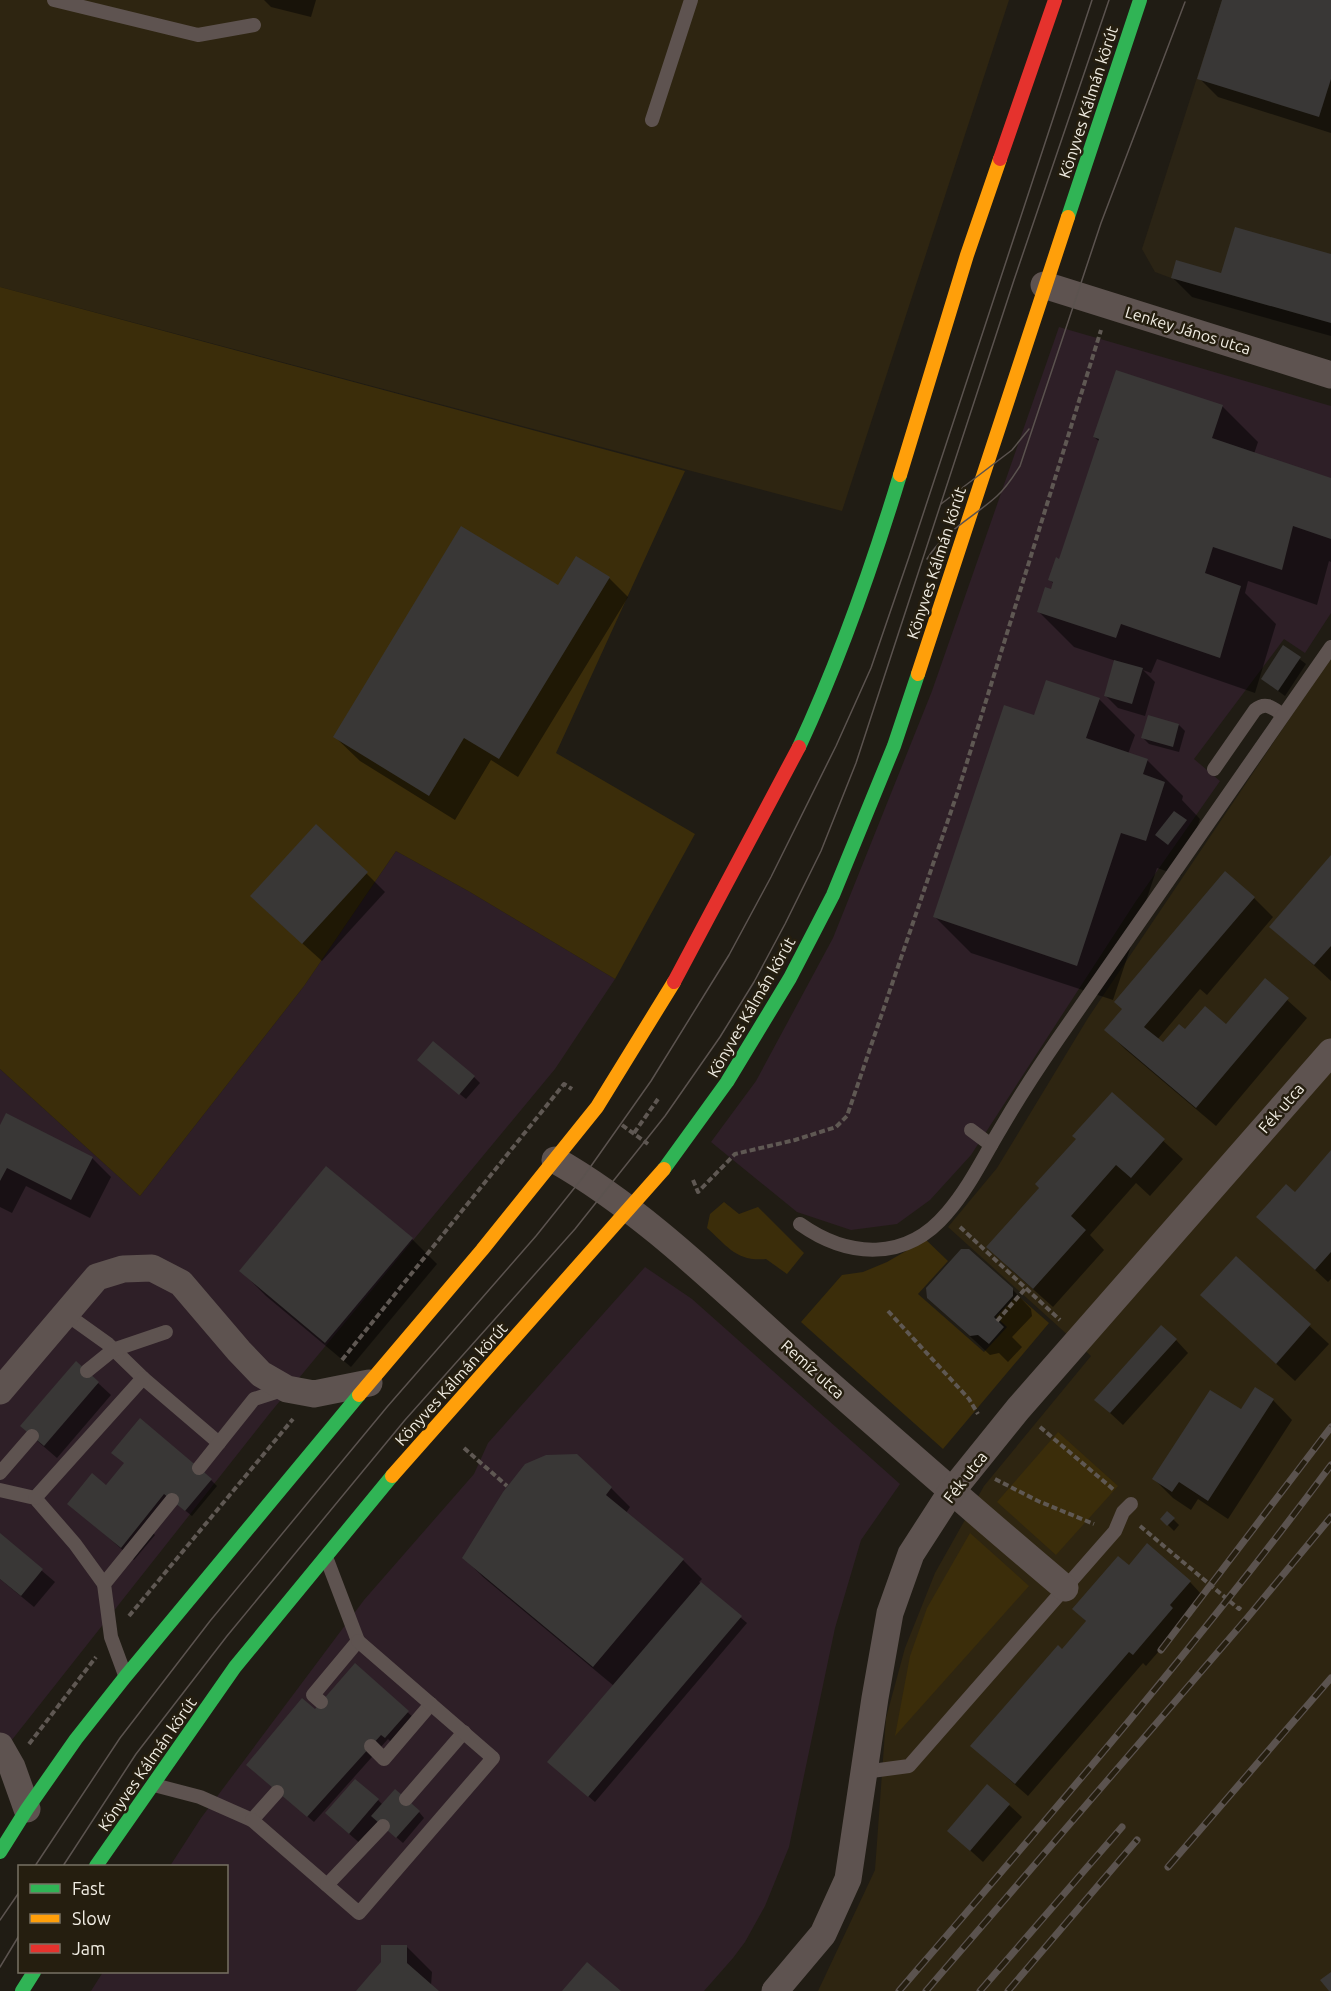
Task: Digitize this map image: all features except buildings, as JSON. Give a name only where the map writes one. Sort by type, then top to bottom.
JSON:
[{"type":"main road","points":[[0,1852],[76,1739],[125,1677],[482,1250],[597,1107],[687,960],[787,772],[818,706],[876,554],[967,255],[1055,0]]},
{"type":"main road","name":"Könyves Kálmán körút","points":[[97,1865],[236,1667],[326,1555],[424,1438],[629,1210],[670,1161],[727,1082],[790,978],[833,895],[894,746],[1044,285],[1140,0]]},
{"type":"main road","points":[[22,1991],[33,1973]]},
{"type":"street","name":"Lenkey János utca","points":[[1044,285],[1331,375]]},
{"type":"street","name":"Fék utca","points":[[775,1991],[823,1934],[848,1879],[890,1613],[911,1554],[951,1492],[1018,1409],[1331,1052]]},
{"type":"street","name":"Remíz utca","points":[[555,1160],[584,1176],[629,1210],[740,1304],[951,1492],[1065,1588]]},
{"type":"street","points":[[0,1391],[98,1277],[123,1269],[152,1268],[181,1283],[238,1351],[261,1374],[287,1389],[314,1394],[369,1383]]},
{"type":"street","points":[[6,1756],[27,1809]]},
{"type":"lane","points":[[54,0],[198,35],[254,25]]},
{"type":"lane","points":[[652,120],[691,0]]},
{"type":"lane","points":[[800,1224],[817,1236],[837,1245],[859,1250],[881,1250],[906,1244],[928,1232],[947,1214],[962,1194],[1053,1046],[1331,646]]},
{"type":"lane","points":[[1214,769],[1255,710],[1268,705],[1283,715]]},
{"type":"lane","points":[[971,1130],[991,1145]]},
{"type":"lane","points":[[66,1314],[113,1350],[219,1443]]},
{"type":"lane","points":[[87,1371],[113,1350],[166,1332]]},
{"type":"lane","points":[[36,1498],[143,1378]]},
{"type":"lane","points":[[199,1468],[254,1399],[287,1389]]},
{"type":"lane","points":[[0,1473],[32,1436]]},
{"type":"lane","points":[[0,1490],[36,1498],[75,1544],[104,1584],[111,1637],[125,1677]]},
{"type":"lane","points":[[104,1584],[172,1500]]},
{"type":"lane","points":[[864,1772],[909,1766],[1114,1531],[1127,1508]]},
{"type":"lane","points":[[153,1784],[200,1797],[252,1820],[359,1913],[493,1758],[358,1641],[326,1555]]},
{"type":"lane","points":[[321,1702],[313,1695],[358,1641]]},
{"type":"lane","points":[[371,1746],[384,1759],[432,1704]]},
{"type":"lane","points":[[406,1799],[464,1732]]},
{"type":"lane","points":[[252,1820],[277,1792]]},
{"type":"lane","points":[[327,1885],[383,1826]]},
{"type":"path","points":[[6,1756],[111,1637],[314,1394],[564,1084],[692,1177],[698,1192],[735,1154],[795,1140],[836,1127],[847,1116],[959,788],[1109,305]]},
{"type":"path","points":[[634,1133],[658,1099]]},
{"type":"path","points":[[947,1214],[1079,1338]]},
{"type":"path","points":[[998,1321],[1025,1289]]},
{"type":"path","points":[[888,1311],[969,1400]]},
{"type":"path","points":[[1018,1409],[1239,1609],[1242,1605]]},
{"type":"path","points":[[464,1448],[507,1486]]},
{"type":"path","points":[[973,1464],[1000,1482],[1038,1501],[1114,1531]]},
{"type":"shaded area","points":[[0,0],[1009,0],[842,511],[0,287]]},
{"type":"shaded area","points":[[1222,0],[1331,0],[1331,323],[1155,272],[1142,249]]},
{"type":"shaded area","points":[[0,287],[685,471],[556,753],[695,834],[615,979],[470,892],[396,851],[304,986],[140,1196],[0,1069]]},
{"type":"shaded area","points":[[1059,327],[1331,406],[1331,613],[1305,653],[1284,639],[1194,759],[1220,781],[1136,901],[971,1155],[930,1200],[897,1224],[851,1230],[797,1212],[711,1142],[756,1081],[833,938],[932,691]]},
{"type":"shaded area","points":[[1331,657],[1331,1991],[818,1991],[875,1870],[886,1718],[905,1648],[935,1573],[984,1486],[1091,1356],[948,1227],[997,1168],[1088,1018]]},
{"type":"shaded area","points":[[396,851],[470,892],[615,979],[555,1069],[270,1413],[0,1755],[0,1069],[140,1196],[304,986]]},
{"type":"shaded area","points":[[724,1202],[739,1214],[758,1207],[804,1253],[787,1274],[766,1259],[747,1258],[733,1251],[707,1228],[710,1214]]},
{"type":"shaded area","points":[[923,1237],[948,1261],[918,1294],[984,1352],[1007,1327],[996,1317],[1017,1295],[1049,1323],[943,1449],[801,1322],[842,1275],[863,1272],[887,1262],[906,1251]]},
{"type":"shaded area","points":[[645,1267],[692,1299],[900,1484],[861,1540],[835,1628],[789,1847],[765,1906],[745,1942],[704,1991],[91,1991],[102,1973],[228,1973],[228,1865],[171,1865],[201,1818],[364,1600],[474,1474],[488,1443]]},
{"type":"shaded area","points":[[1058,1432],[1118,1486],[1056,1555],[997,1502]]},
{"type":"shaded area","points":[[970,1533],[1029,1586],[895,1736],[910,1656],[927,1608]]},
{"type":"tram line","points":[[36,1865],[120,1738],[210,1621],[387,1407],[536,1236],[584,1176],[651,1081],[729,955],[771,877],[836,746],[871,668],[1092,0]]},
{"type":"tram line","points":[[64,1865],[136,1754],[227,1636],[405,1420],[575,1229],[665,1116],[720,1037],[754,982],[821,851],[856,763],[1014,280],[1109,0]]},
{"type":"tram line","points":[[927,559],[942,540],[1001,493],[1020,466],[1101,223],[1185,2]]},
{"type":"tram line","points":[[941,504],[1012,450],[1029,429]]},
{"type":"tram line","points":[[0,1920],[18,1894]]},
{"type":"tram line","points":[[0,1967],[18,1937]]},
{"type":"railway","points":[[1161,1650],[1331,1427]]},
{"type":"railway","points":[[899,1991],[1174,1666],[1331,1465]]},
{"type":"railway","points":[[926,1991],[1248,1617],[1331,1517]]},
{"type":"railway","points":[[1168,1867],[1331,1678]]},
{"type":"railway","points":[[980,1991],[1122,1827]]},
{"type":"railway","points":[[1008,1991],[1137,1840]]},
{"type":"traffic: fast","points":[[1068,217],[1140,0]]},
{"type":"traffic: fast","points":[[799,747],[854,612],[900,475]]},
{"type":"traffic: fast","points":[[664,1169],[727,1082],[790,978],[833,895],[894,746],[918,674]]},
{"type":"traffic: fast","points":[[0,1852],[76,1739],[359,1395]]},
{"type":"traffic: fast","points":[[97,1865],[235,1667],[392,1476]]},
{"type":"traffic: fast","points":[[22,1991],[33,1973]]},
{"type":"traffic: slow","points":[[900,475],[967,255],[1000,159]]},
{"type":"traffic: slow","points":[[918,674],[1068,217]]},
{"type":"traffic: slow","points":[[359,1395],[482,1250],[597,1107],[674,982]]},
{"type":"traffic: slow","points":[[392,1476],[664,1169]]},
{"type":"traffic: jam","points":[[1000,159],[1055,0]]},
{"type":"traffic: jam","points":[[674,982],[799,747]]}]
